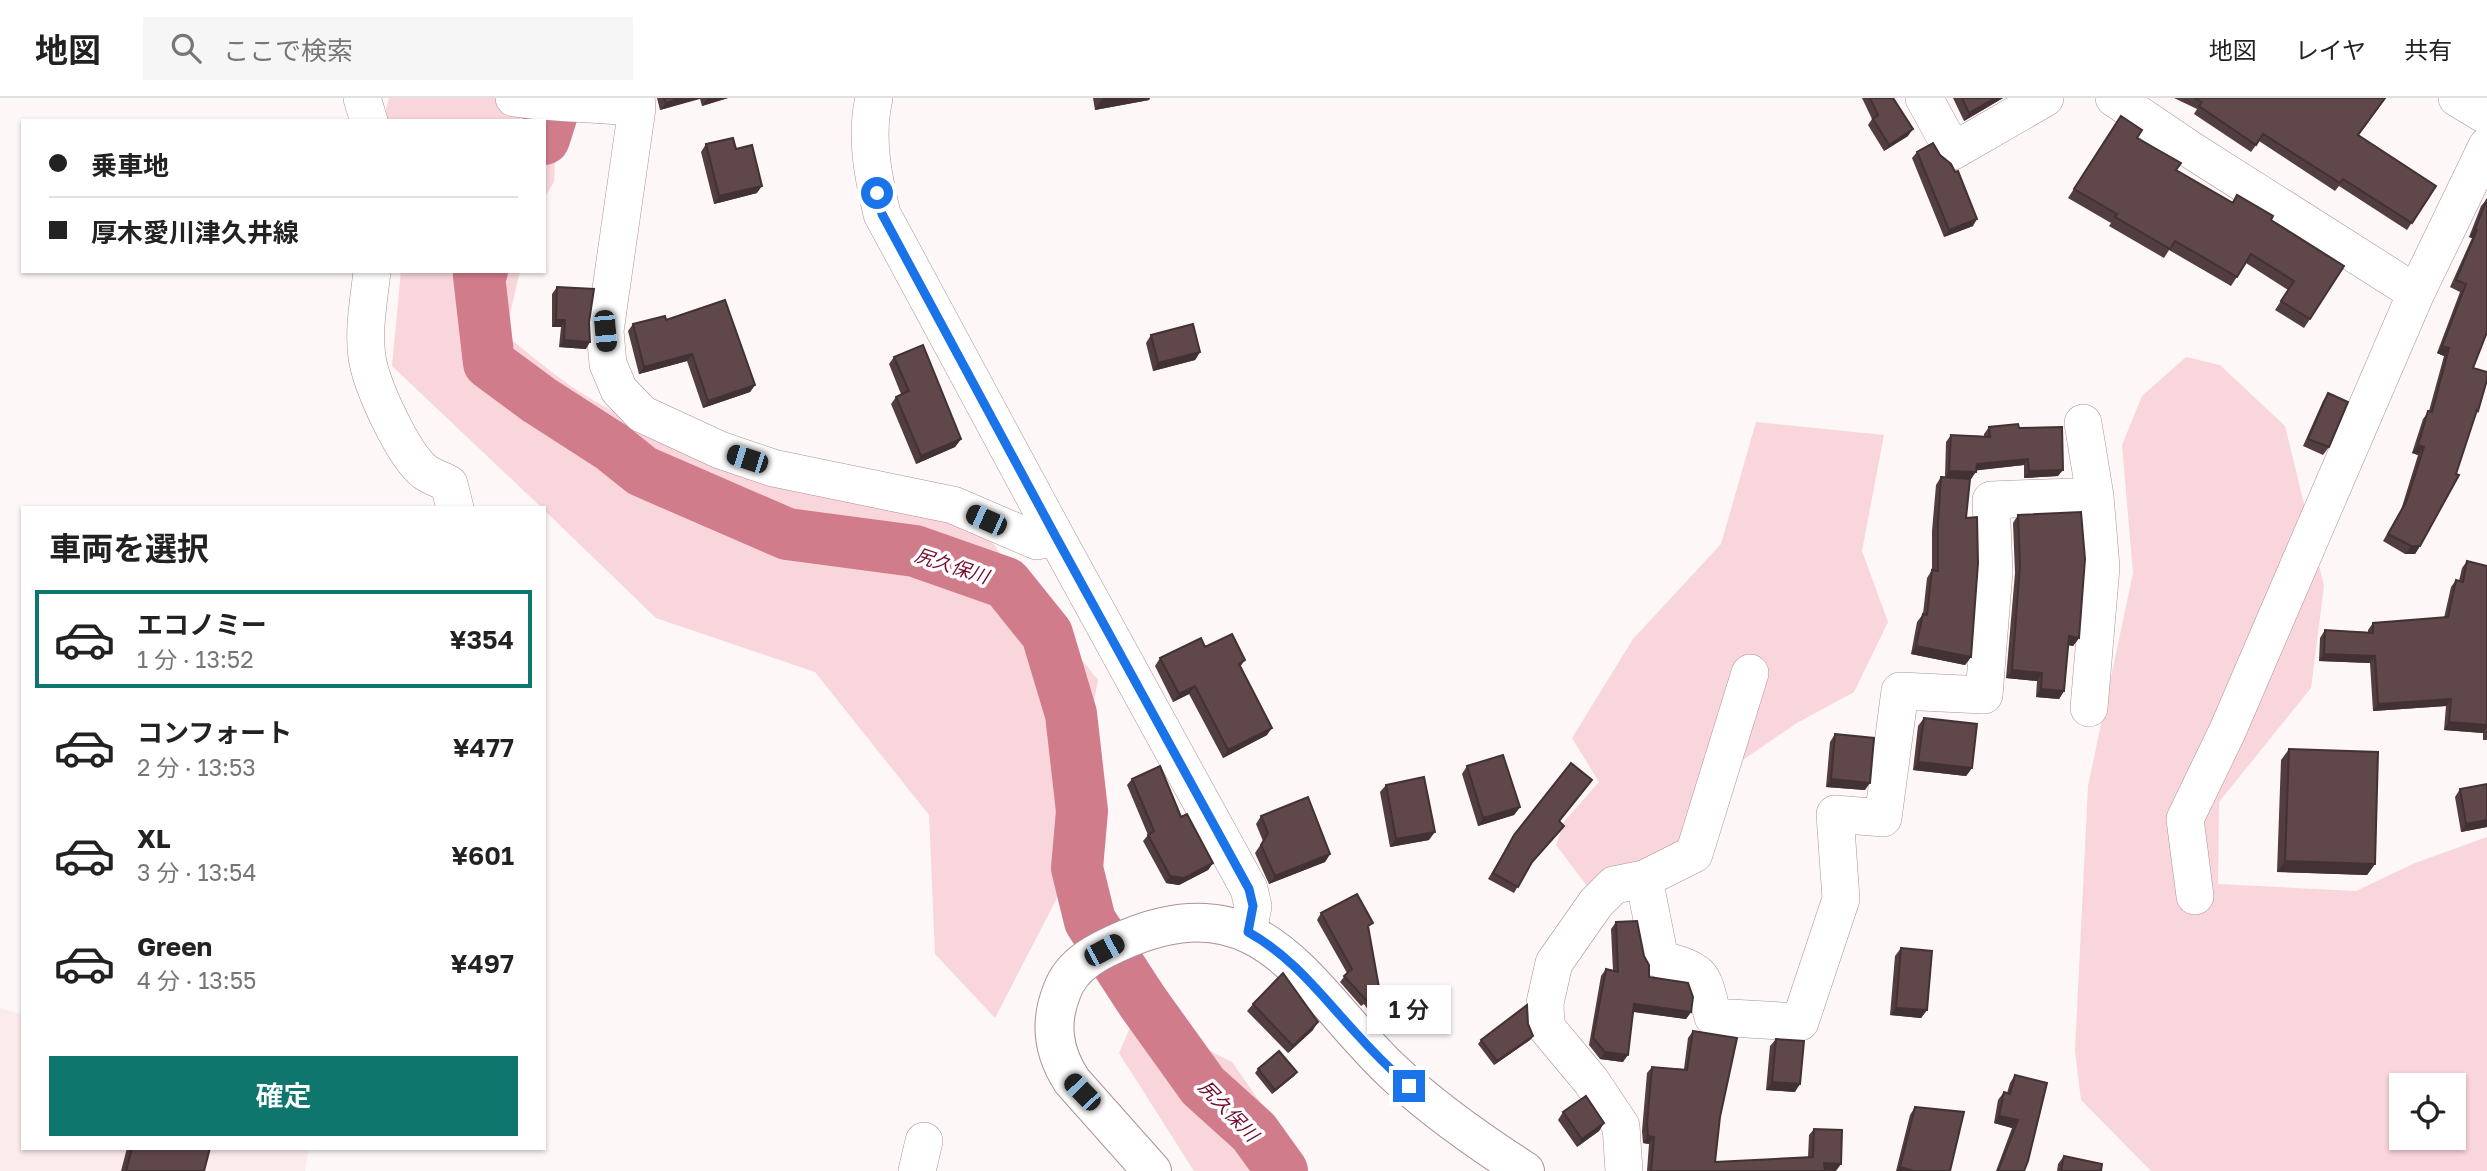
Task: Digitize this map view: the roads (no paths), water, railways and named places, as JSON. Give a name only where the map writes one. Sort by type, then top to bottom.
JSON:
[{"type":"main road","points":[[1152,1171],[1063,1068],[1055,1046],[1055,1021],[1060,994],[1066,980],[1076,968],[1103,949],[1156,928],[1179,924],[1219,925],[1248,932],[1264,941],[1289,960],[1373,1052],[1409,1086],[1525,1171]]},
{"type":"street","points":[[362,98],[368,119]]},
{"type":"street","points":[[874,98],[870,137],[872,173],[882,214],[1249,889],[1253,906],[1248,932]]},
{"type":"street","points":[[1924,98],[1953,150],[2045,98]]},
{"type":"street","points":[[2114,98],[2191,150],[2416,292]]},
{"type":"street","points":[[2457,98],[2487,116]]},
{"type":"street","points":[[524,100],[637,103],[605,331],[608,364],[619,390],[642,414],[720,450],[773,468],[953,505],[1037,541],[1056,537]]},
{"type":"street","points":[[2195,896],[2185,819],[2227,732],[2416,292],[2487,146]]},
{"type":"street","points":[[372,273],[366,332],[367,359],[377,394],[406,447],[424,472],[449,484],[454,506]]},
{"type":"street","points":[[2083,423],[2095,496],[2101,568],[2089,709]]},
{"type":"street","points":[[1644,879],[1660,959],[1688,967],[1703,978],[1713,1017],[1800,1022],[1841,899],[1835,814],[1883,818],[1900,691],[1984,695],[1994,571],[1992,500],[2095,496]]},
{"type":"street","points":[[1624,1171],[1620,1126],[1591,1081],[1546,1027],[1545,1003],[1553,963],[1595,902],[1614,885],[1644,879],[1694,854],[1750,673]]},
{"type":"waterway","name":"尻久保川","points":[[546,133],[557,98]]},
{"type":"waterway","name":"尻久保川","points":[[481,273],[489,363],[539,400],[612,447],[642,471],[787,534],[915,551],[1006,583],[1047,634],[1071,714],[1082,811],[1077,868],[1090,921],[1142,1001],[1203,1086],[1254,1132],[1282,1171]]}]
